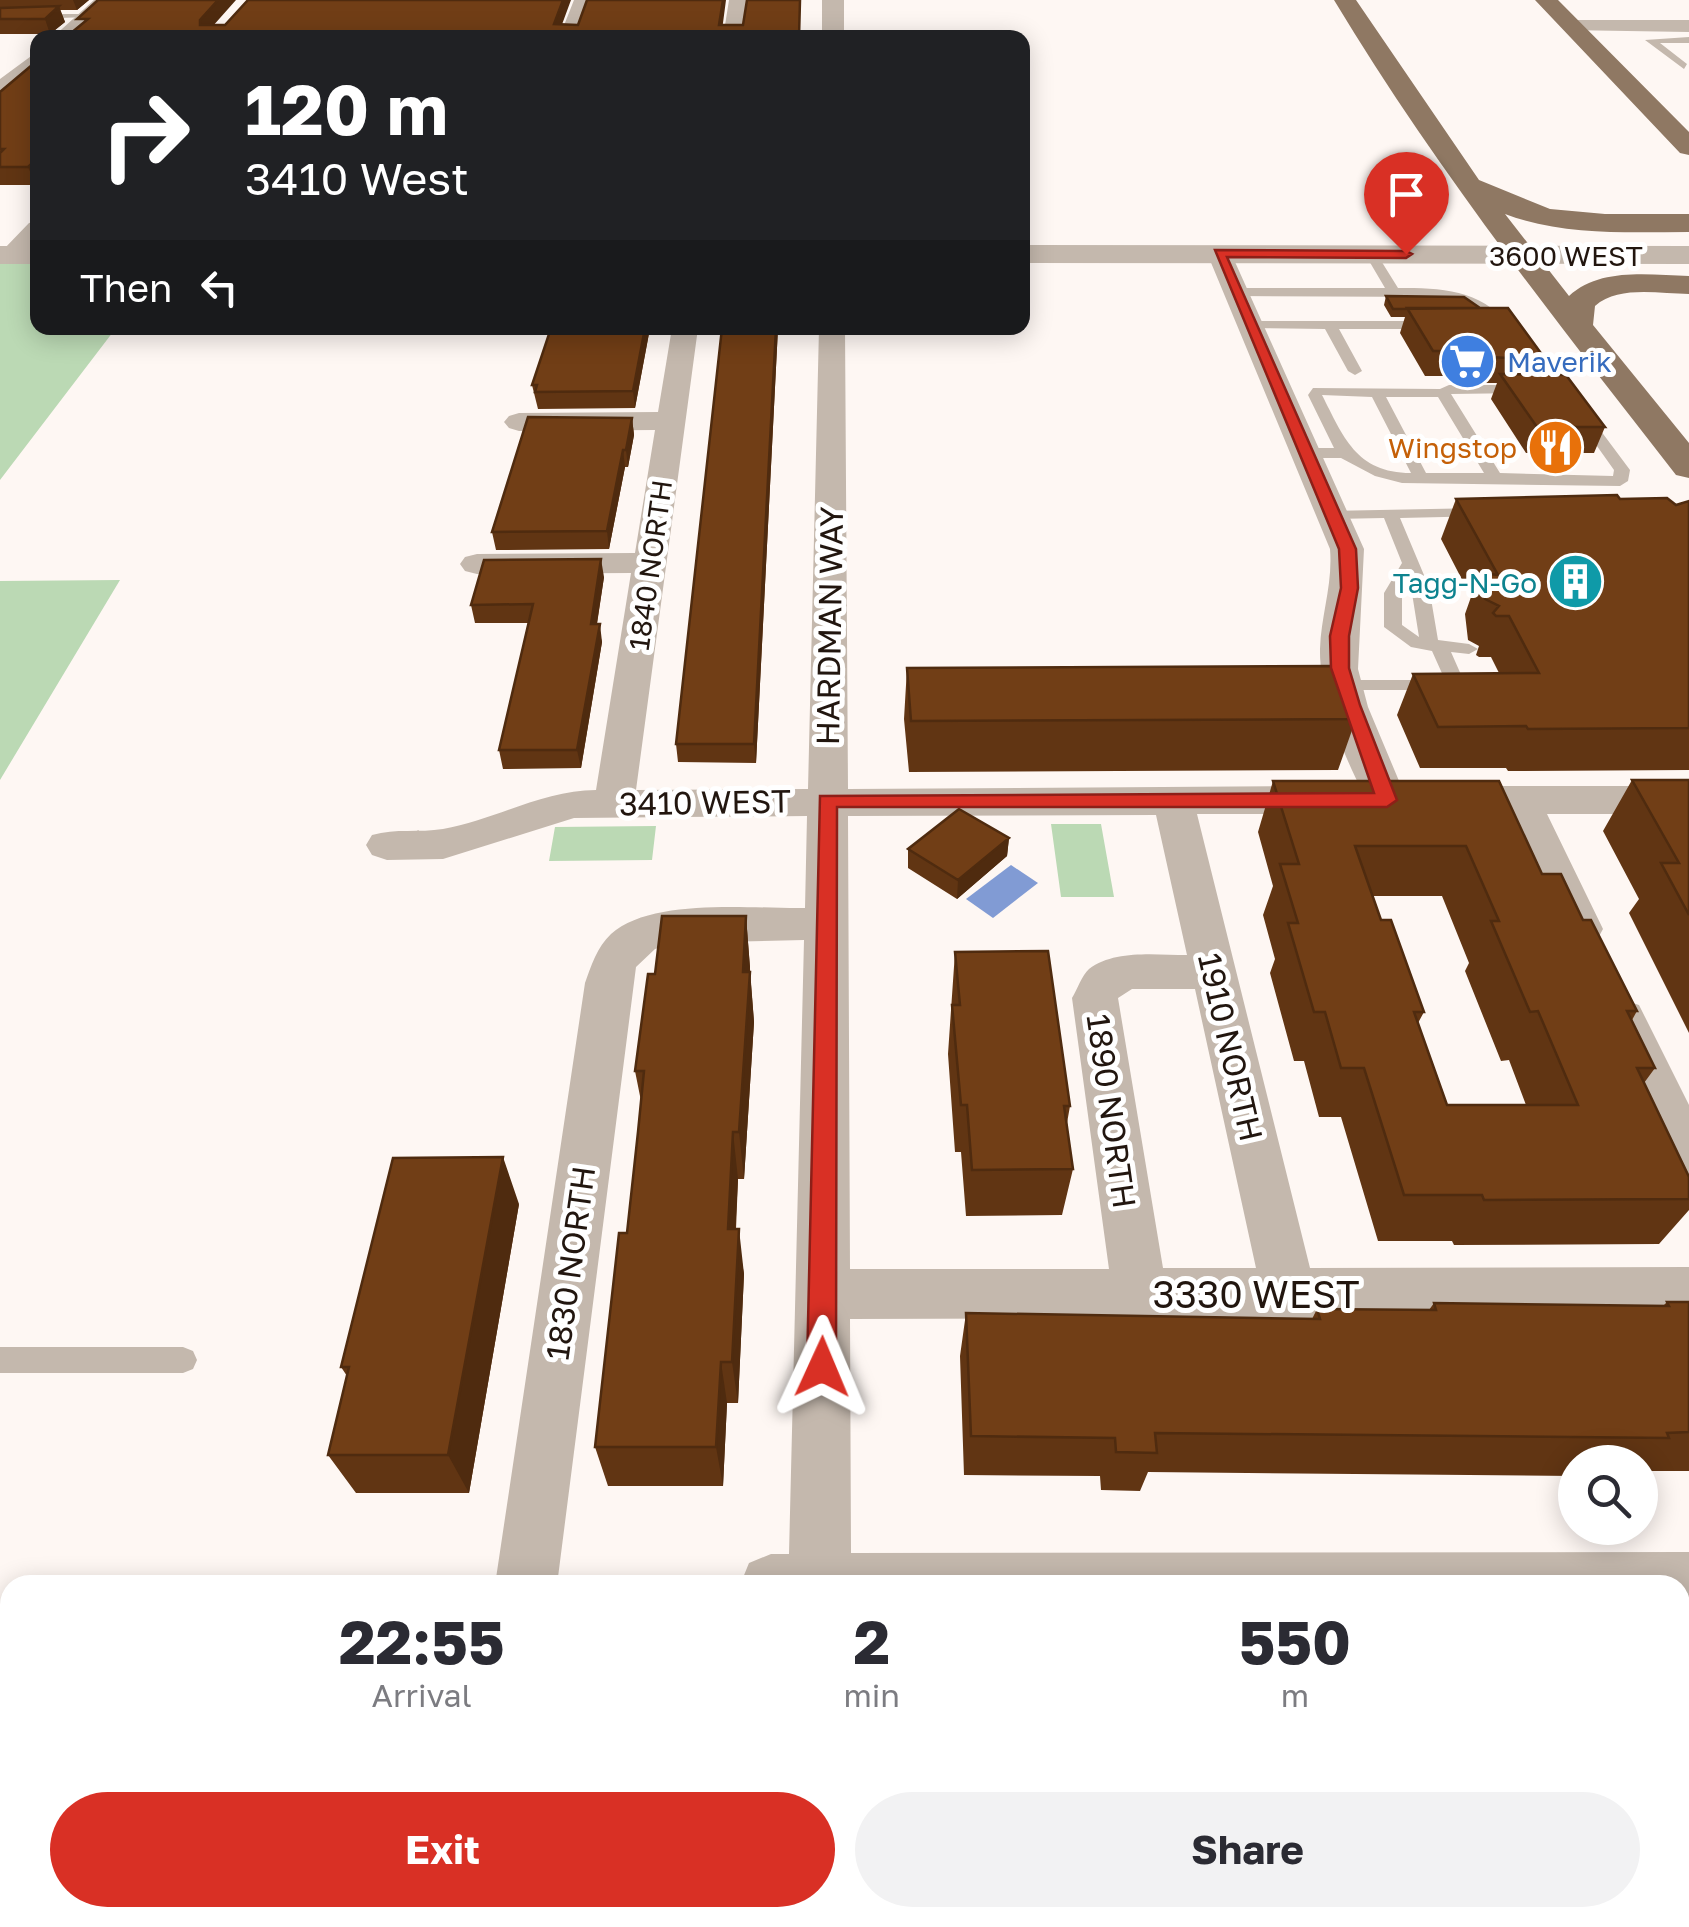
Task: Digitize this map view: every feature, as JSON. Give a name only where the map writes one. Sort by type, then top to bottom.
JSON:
[{"type":"highway","points":[[1345,0],[1522,256],[1689,467]]},
{"type":"highway","points":[[1546,0],[1689,147]]},
{"type":"highway","points":[[1471,185],[1509,206],[1557,220],[1689,223]]},
{"type":"highway","points":[[1578,326],[1579,304],[1591,293],[1631,286],[1689,285]]},
{"type":"street","points":[[70,30],[105,0]]},
{"type":"street","points":[[571,30],[583,0]]},
{"type":"street","points":[[733,30],[738,0]]},
{"type":"street","points":[[833,0],[833,30]]},
{"type":"street","points":[[1571,26],[1689,26]]},
{"type":"street","points":[[0,65],[30,61]]},
{"type":"street","points":[[0,92],[30,64]]},
{"type":"street","points":[[0,92],[24,96]]},
{"type":"street","points":[[1219,253],[1334,514],[1350,568],[1338,652],[1344,686],[1387,800]]},
{"type":"street","name":"3600 WEST","points":[[1030,254],[1689,255]]},
{"type":"street","name":"1840 NORTH","points":[[614,804],[684,335]]},
{"type":"street","name":"HARDMAN WAY","points":[[820,1575],[832,335]]},
{"type":"street","points":[[519,422],[671,421]]},
{"type":"street","points":[[477,564],[650,562]]},
{"type":"street","name":"3410 WEST","points":[[387,846],[444,844],[545,810],[614,804],[827,800],[1689,800]]},
{"type":"street","name":"1910 NORTH","points":[[1173,800],[1289,1293]]},
{"type":"street","points":[[1520,800],[1689,1157]]},
{"type":"street","name":"1830 NORTH","points":[[527,1575],[610,970],[626,946],[654,929],[672,925],[826,924]]},
{"type":"street","name":"1890 NORTH","points":[[1140,1294],[1096,998],[1104,982],[1127,972],[1214,972]]},
{"type":"street","name":"3330 WEST","points":[[822,1294],[1689,1292]]},
{"type":"lane","points":[[0,18],[84,17]]},
{"type":"lane","points":[[1688,66],[1650,40],[1689,40]]},
{"type":"lane","points":[[1371,254],[1394,292],[1411,305]]},
{"type":"lane","points":[[1236,292],[1447,292],[1490,307],[1502,324],[1484,324]]},
{"type":"lane","points":[[1310,292],[1325,305]]},
{"type":"lane","points":[[1337,292],[1353,305]]},
{"type":"lane","points":[[1366,292],[1382,305]]},
{"type":"lane","points":[[1423,292],[1440,304]]},
{"type":"lane","points":[[1339,322],[1355,371]]},
{"type":"lane","points":[[1251,324],[1438,322]]},
{"type":"lane","points":[[1344,454],[1316,395],[1318,392],[1533,390]]},
{"type":"lane","points":[[1377,393],[1421,478]]},
{"type":"lane","points":[[1443,393],[1495,478]]},
{"type":"lane","points":[[1307,454],[1344,454],[1380,473],[1421,478],[1608,481],[1624,477],[1569,398]]},
{"type":"lane","points":[[1334,514],[1507,513]]},
{"type":"lane","points":[[1344,686],[1458,686],[1424,631],[1422,598],[1390,514]]},
{"type":"lane","points":[[1410,563],[1393,593],[1390,621],[1407,639],[1435,648],[1469,649]]},
{"type":"lane","points":[[0,1360],[183,1360]]},
{"type":"green space","points":[[0,260],[30,260],[30,335],[111,335],[0,480]]},
{"type":"green space","points":[[120,580],[0,780],[0,581]]},
{"type":"green space","points":[[1051,824],[1101,824],[1114,897],[1061,897]]},
{"type":"green space","points":[[656,826],[652,860],[549,861],[555,827]]},
{"type":"water","points":[[1011,865],[1038,883],[993,918],[966,899]]},
{"type":"building","points":[[98,0],[218,0],[200,25],[225,25],[248,0],[563,0],[554,24],[578,25],[587,0],[723,0],[719,25],[743,25],[747,0],[800,0],[799,30],[75,30],[88,19],[77,19]]},
{"type":"building","points":[[59,6],[45,19],[0,19],[0,8]]},
{"type":"building","points":[[30,67],[28,167],[0,167],[0,153],[4,149],[0,149],[0,92]]},
{"type":"building","points":[[1386,296],[1464,297],[1480,308],[1393,309]]},
{"type":"building","points":[[1407,308],[1508,308],[1546,360],[1490,357],[1485,351],[1433,351]]},
{"type":"building","points":[[549,335],[644,335],[633,391],[535,392],[537,385],[532,385]]},
{"type":"building","points":[[721,335],[776,335],[754,744],[676,744]]},
{"type":"building","points":[[1500,374],[1566,375],[1605,427],[1537,427]]},
{"type":"building","points":[[528,417],[632,418],[607,531],[492,532]]},
{"type":"building","points":[[1617,495],[1620,499],[1667,498],[1676,505],[1689,501],[1689,728],[1438,727],[1413,674],[1539,673],[1509,616],[1496,616],[1493,613],[1499,606],[1485,599],[1481,573],[1498,575],[1456,499]]},
{"type":"building","points":[[601,559],[591,624],[600,624],[577,750],[499,750],[533,604],[471,605],[484,560]]},
{"type":"building","points":[[1335,666],[1356,719],[911,721],[907,668]]},
{"type":"building","points":[[1632,780],[1689,780],[1689,915],[1661,863],[1679,863]]},
{"type":"building","points":[[1273,781],[1499,781],[1542,874],[1561,874],[1583,920],[1591,920],[1637,1011],[1627,1011],[1655,1068],[1637,1068],[1689,1177],[1689,1199],[1484,1200],[1482,1195],[1404,1195],[1364,1068],[1341,1068],[1325,1012],[1314,1012],[1288,923],[1298,923],[1280,864],[1299,864]],"holes":[[[1355,846],[1466,846],[1499,921],[1491,921],[1530,1012],[1538,1011],[1578,1105],[1447,1105],[1414,1012],[1424,1012],[1391,920],[1381,920]]]},
{"type":"building","points":[[959,809],[1009,838],[958,880],[908,849]]},
{"type":"building","points":[[662,916],[746,916],[743,972],[750,972],[739,1132],[733,1132],[728,1229],[739,1229],[732,1362],[721,1362],[716,1447],[595,1447],[619,1233],[627,1233],[638,1132],[644,1071],[635,1071],[648,974],[655,974]]},
{"type":"building","points":[[1048,951],[1070,1106],[1064,1106],[1073,1169],[972,1170],[967,1105],[961,1105],[952,1005],[960,1005],[955,952]]},
{"type":"building","points":[[503,1157],[448,1455],[328,1455],[349,1367],[341,1367],[393,1158]]},
{"type":"building","points":[[1667,1302],[1689,1302],[1689,1432],[1667,1433],[1669,1438],[1155,1433],[1157,1453],[1116,1452],[1115,1438],[971,1436],[966,1313],[1320,1319],[1317,1309],[1436,1310],[1434,1303],[1669,1306]]},
{"type":"place","name":"Maverik","points":[[1468,361]]},
{"type":"place","name":"Wingstop","points":[[1556,447]]},
{"type":"place","name":"Tagg-N-Go","points":[[1576,582]]},
{"type":"route","points":[[822,1367],[827,800],[1387,800],[1340,668],[1338,652],[1350,588],[1347,549],[1219,253],[1406,254]]}]
